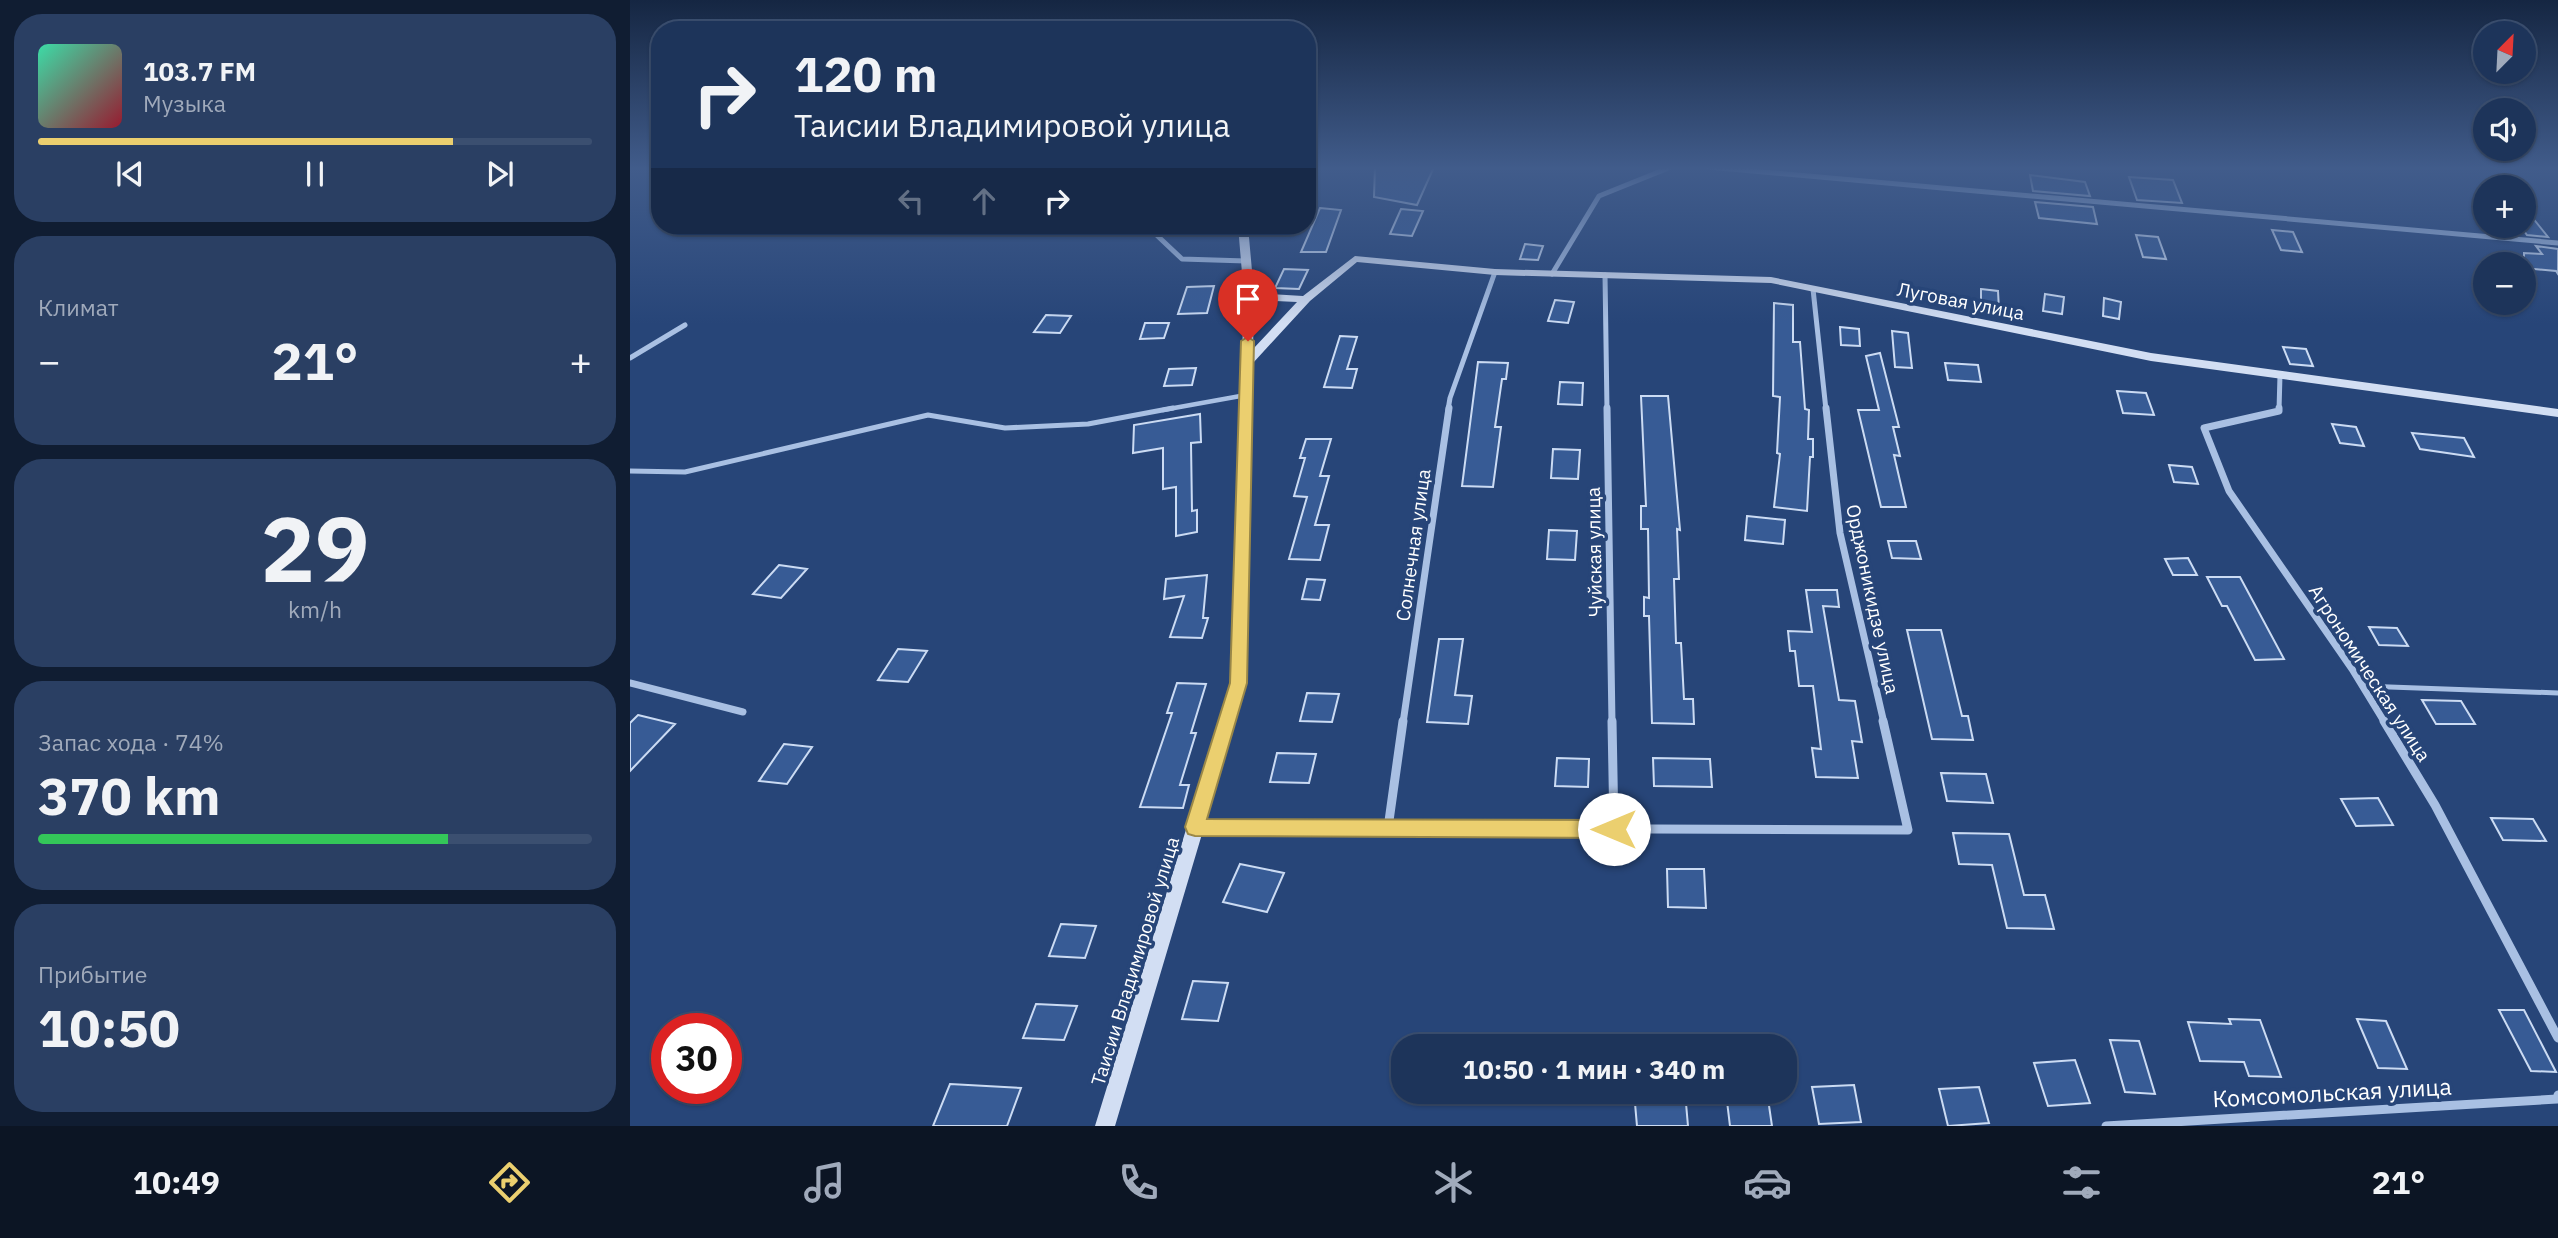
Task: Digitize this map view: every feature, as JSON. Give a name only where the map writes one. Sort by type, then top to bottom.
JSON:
[{"type":"street","points":[[1552,274],[1585,220]]},
{"type":"street","points":[[2296,220],[2558,243]]},
{"type":"street","points":[[1157,235],[1182,259],[1246,261]]},
{"type":"street","name":"Таисии Владимировой улица","points":[[1105,1126],[1239,683],[1249,296],[1243,235]]},
{"type":"street","name":"Луговая улица","points":[[1306,299],[1355,258],[1495,272],[1771,280],[2151,357],[2558,413]]},
{"type":"street","name":"Солнечная улица","points":[[1388,828],[1450,398],[1495,272]]},
{"type":"street","name":"Чуйская улица","points":[[1605,275],[1614,829]]},
{"type":"street","name":"Орджоникидзе улица","points":[[1614,829],[1908,830],[1840,533],[1814,289]]},
{"type":"street","points":[[1249,296],[1306,299]]},
{"type":"street","points":[[1247,363],[1306,299]]},
{"type":"street","points":[[630,358],[685,325]]},
{"type":"street","name":"Агрономическая улица","points":[[2280,375],[2278,411],[2204,428],[2229,491],[2362,686],[2435,805],[2558,1038]]},
{"type":"street","points":[[630,683],[743,712]]},
{"type":"street","points":[[1195,827],[1614,829]]},
{"type":"street","name":"Комсомольская улица","points":[[2106,1126],[2557,1099],[2558,1095]]},
{"type":"lane","points":[[630,471],[685,472],[929,415],[1005,428],[1088,424],[1246,395]]},
{"type":"lane","points":[[2362,686],[2558,693]]},
{"type":"building","points":[[1316,220],[1338,220],[1326,252],[1301,252],[1308,235],[1316,235]]},
{"type":"building","points":[[1396,220],[1419,220],[1412,236],[1390,234]]},
{"type":"building","points":[[2054,220],[2096,220],[2097,224]]},
{"type":"building","points":[[2536,222],[2548,237],[2536,236]]},
{"type":"building","points":[[2272,230],[2293,232],[2302,252],[2281,250]]},
{"type":"building","points":[[2136,235],[2158,237],[2166,259],[2143,257]]},
{"type":"building","points":[[1525,244],[1543,246],[1538,260],[1520,259]]},
{"type":"building","points":[[2536,246],[2558,249],[2558,274],[2556,271],[2536,269],[2536,254],[2542,254]]},
{"type":"building","points":[[1284,269],[1308,270],[1299,289],[1275,288]]},
{"type":"building","points":[[1214,286],[1207,313],[1178,314],[1187,287]]},
{"type":"building","points":[[1981,289],[1998,291],[1999,310],[1981,308]]},
{"type":"building","points":[[2045,294],[2064,297],[2062,314],[2043,311]]},
{"type":"building","points":[[2104,298],[2121,302],[2119,319],[2103,316]]},
{"type":"building","points":[[1555,300],[1574,302],[1568,323],[1548,321]]},
{"type":"building","points":[[1774,303],[1793,305],[1793,342],[1800,342],[1805,409],[1809,410],[1808,439],[1813,439],[1807,511],[1774,507],[1780,454],[1777,453],[1780,397],[1773,396]]},
{"type":"building","points":[[1046,315],[1071,316],[1060,333],[1034,332]]},
{"type":"building","points":[[1145,323],[1169,323],[1164,338],[1140,339]]},
{"type":"building","points":[[1840,327],[1859,329],[1860,346],[1841,345]]},
{"type":"building","points":[[1892,331],[1908,333],[1912,368],[1895,367]]},
{"type":"building","points":[[1340,336],[1357,337],[1347,369],[1357,369],[1352,388],[1324,387]]},
{"type":"building","points":[[2283,347],[2306,349],[2313,366],[2290,364]]},
{"type":"building","points":[[1880,353],[1899,427],[1893,427],[1900,456],[1894,455],[1906,507],[1881,507],[1858,410],[1879,410],[1866,356]]},
{"type":"building","points":[[1478,362],[1508,363],[1506,379],[1502,379],[1495,427],[1501,427],[1493,487],[1462,486]]},
{"type":"building","points":[[1945,363],[1978,365],[1981,382],[1948,380]]},
{"type":"building","points":[[1196,368],[1192,385],[1164,386],[1169,369]]},
{"type":"building","points":[[1560,382],[1583,383],[1582,405],[1558,404]]},
{"type":"building","points":[[2117,391],[2146,393],[2154,415],[2123,413]]},
{"type":"building","points":[[1641,396],[1668,396],[1680,530],[1677,529],[1679,579],[1674,579],[1676,643],[1681,643],[1684,699],[1693,699],[1694,724],[1652,723],[1649,616],[1644,616],[1644,597],[1649,598],[1648,529],[1641,529],[1641,506],[1646,506]]},
{"type":"building","points":[[1200,414],[1201,442],[1191,443],[1192,511],[1197,510],[1197,532],[1176,536],[1176,487],[1163,489],[1163,448],[1133,453],[1134,425]]},
{"type":"building","points":[[2332,424],[2356,427],[2364,446],[2340,443]]},
{"type":"building","points":[[2412,433],[2464,438],[2474,457],[2420,449]]},
{"type":"building","points":[[1306,439],[1331,439],[1320,476],[1329,476],[1315,525],[1329,525],[1320,560],[1289,559],[1307,497],[1294,496],[1305,458],[1300,458]]},
{"type":"building","points":[[1553,449],[1580,450],[1578,479],[1551,478]]},
{"type":"building","points":[[2169,465],[2192,467],[2198,484],[2174,482]]},
{"type":"building","points":[[1747,516],[1785,520],[1783,544],[1745,540]]},
{"type":"building","points":[[1549,530],[1577,531],[1575,560],[1547,559]]},
{"type":"building","points":[[1888,541],[1916,541],[1921,559],[1892,558]]},
{"type":"building","points":[[2188,558],[2197,575],[2173,575],[2165,559]]},
{"type":"building","points":[[779,565],[807,569],[781,598],[753,594]]},
{"type":"building","points":[[1207,575],[1203,618],[1208,618],[1202,638],[1170,637],[1184,596],[1164,599],[1166,579]]},
{"type":"building","points":[[2207,577],[2240,577],[2284,659],[2255,660],[2227,606],[2222,606]]},
{"type":"building","points":[[1307,579],[1325,580],[1320,600],[1302,599]]},
{"type":"building","points":[[1806,590],[1837,590],[1839,607],[1823,606],[1839,700],[1855,701],[1862,742],[1852,741],[1858,778],[1816,777],[1812,748],[1821,749],[1813,686],[1799,686],[1795,651],[1790,651],[1788,631],[1812,632]]},
{"type":"building","points":[[2369,627],[2397,628],[2408,646],[2379,645]]},
{"type":"building","points":[[1907,630],[1941,630],[1962,716],[1968,716],[1973,740],[1932,739]]},
{"type":"building","points":[[1439,639],[1463,639],[1455,695],[1472,696],[1468,724],[1427,722]]},
{"type":"building","points":[[898,649],[927,651],[908,682],[878,680]]},
{"type":"building","points":[[1177,683],[1206,684],[1191,733],[1196,733],[1180,785],[1189,785],[1183,808],[1140,807],[1172,713],[1167,713]]},
{"type":"building","points":[[1307,693],[1339,694],[1332,722],[1300,721]]},
{"type":"building","points":[[2422,700],[2461,701],[2475,724],[2436,724]]},
{"type":"building","points":[[638,715],[675,724],[630,771],[630,723]]},
{"type":"building","points":[[784,744],[812,747],[787,784],[759,781]]},
{"type":"building","points":[[1277,753],[1316,754],[1309,783],[1270,782]]},
{"type":"building","points":[[1557,758],[1589,759],[1588,787],[1555,786]]},
{"type":"building","points":[[1653,758],[1710,759],[1712,787],[1654,786]]},
{"type":"building","points":[[1941,773],[1986,774],[1993,803],[1947,801]]},
{"type":"building","points":[[2378,798],[2393,825],[2356,826],[2341,799]]},
{"type":"building","points":[[2491,818],[2533,819],[2546,841],[2503,840]]},
{"type":"building","points":[[1953,833],[2009,834],[2024,895],[2045,895],[2054,929],[2007,928],[1992,865],[1959,864]]},
{"type":"building","points":[[1240,864],[1284,873],[1267,912],[1223,902]]},
{"type":"building","points":[[1667,869],[1704,869],[1706,908],[1668,907]]},
{"type":"building","points":[[1061,924],[1096,926],[1085,958],[1049,956]]},
{"type":"building","points":[[1193,981],[1228,983],[1218,1021],[1182,1019]]},
{"type":"building","points":[[1036,1004],[1077,1006],[1064,1040],[1023,1038]]},
{"type":"building","points":[[2499,1010],[2524,1010],[2556,1072],[2531,1071]]},
{"type":"building","points":[[2229,1019],[2260,1020],[2281,1077],[2249,1076],[2244,1062],[2200,1061],[2188,1022],[2231,1024]]},
{"type":"building","points":[[2357,1019],[2386,1021],[2407,1069],[2378,1068]]},
{"type":"building","points":[[2110,1040],[2139,1041],[2155,1094],[2125,1092]]},
{"type":"building","points":[[2075,1060],[2090,1103],[2048,1106],[2034,1063]]},
{"type":"building","points":[[950,1084],[1021,1088],[1007,1126],[933,1126]]},
{"type":"building","points":[[1854,1085],[1861,1122],[1819,1124],[1812,1087]]},
{"type":"building","points":[[1979,1087],[1989,1123],[1948,1126],[1939,1089]]},
{"type":"building","points":[[1635,1104],[1686,1104],[1688,1126],[1637,1126]]},
{"type":"building","points":[[1727,1104],[1769,1104],[1772,1126],[1730,1126]]},
{"type":"route","points":[[1248,341],[1239,683],[1195,827],[1614,829]]}]
